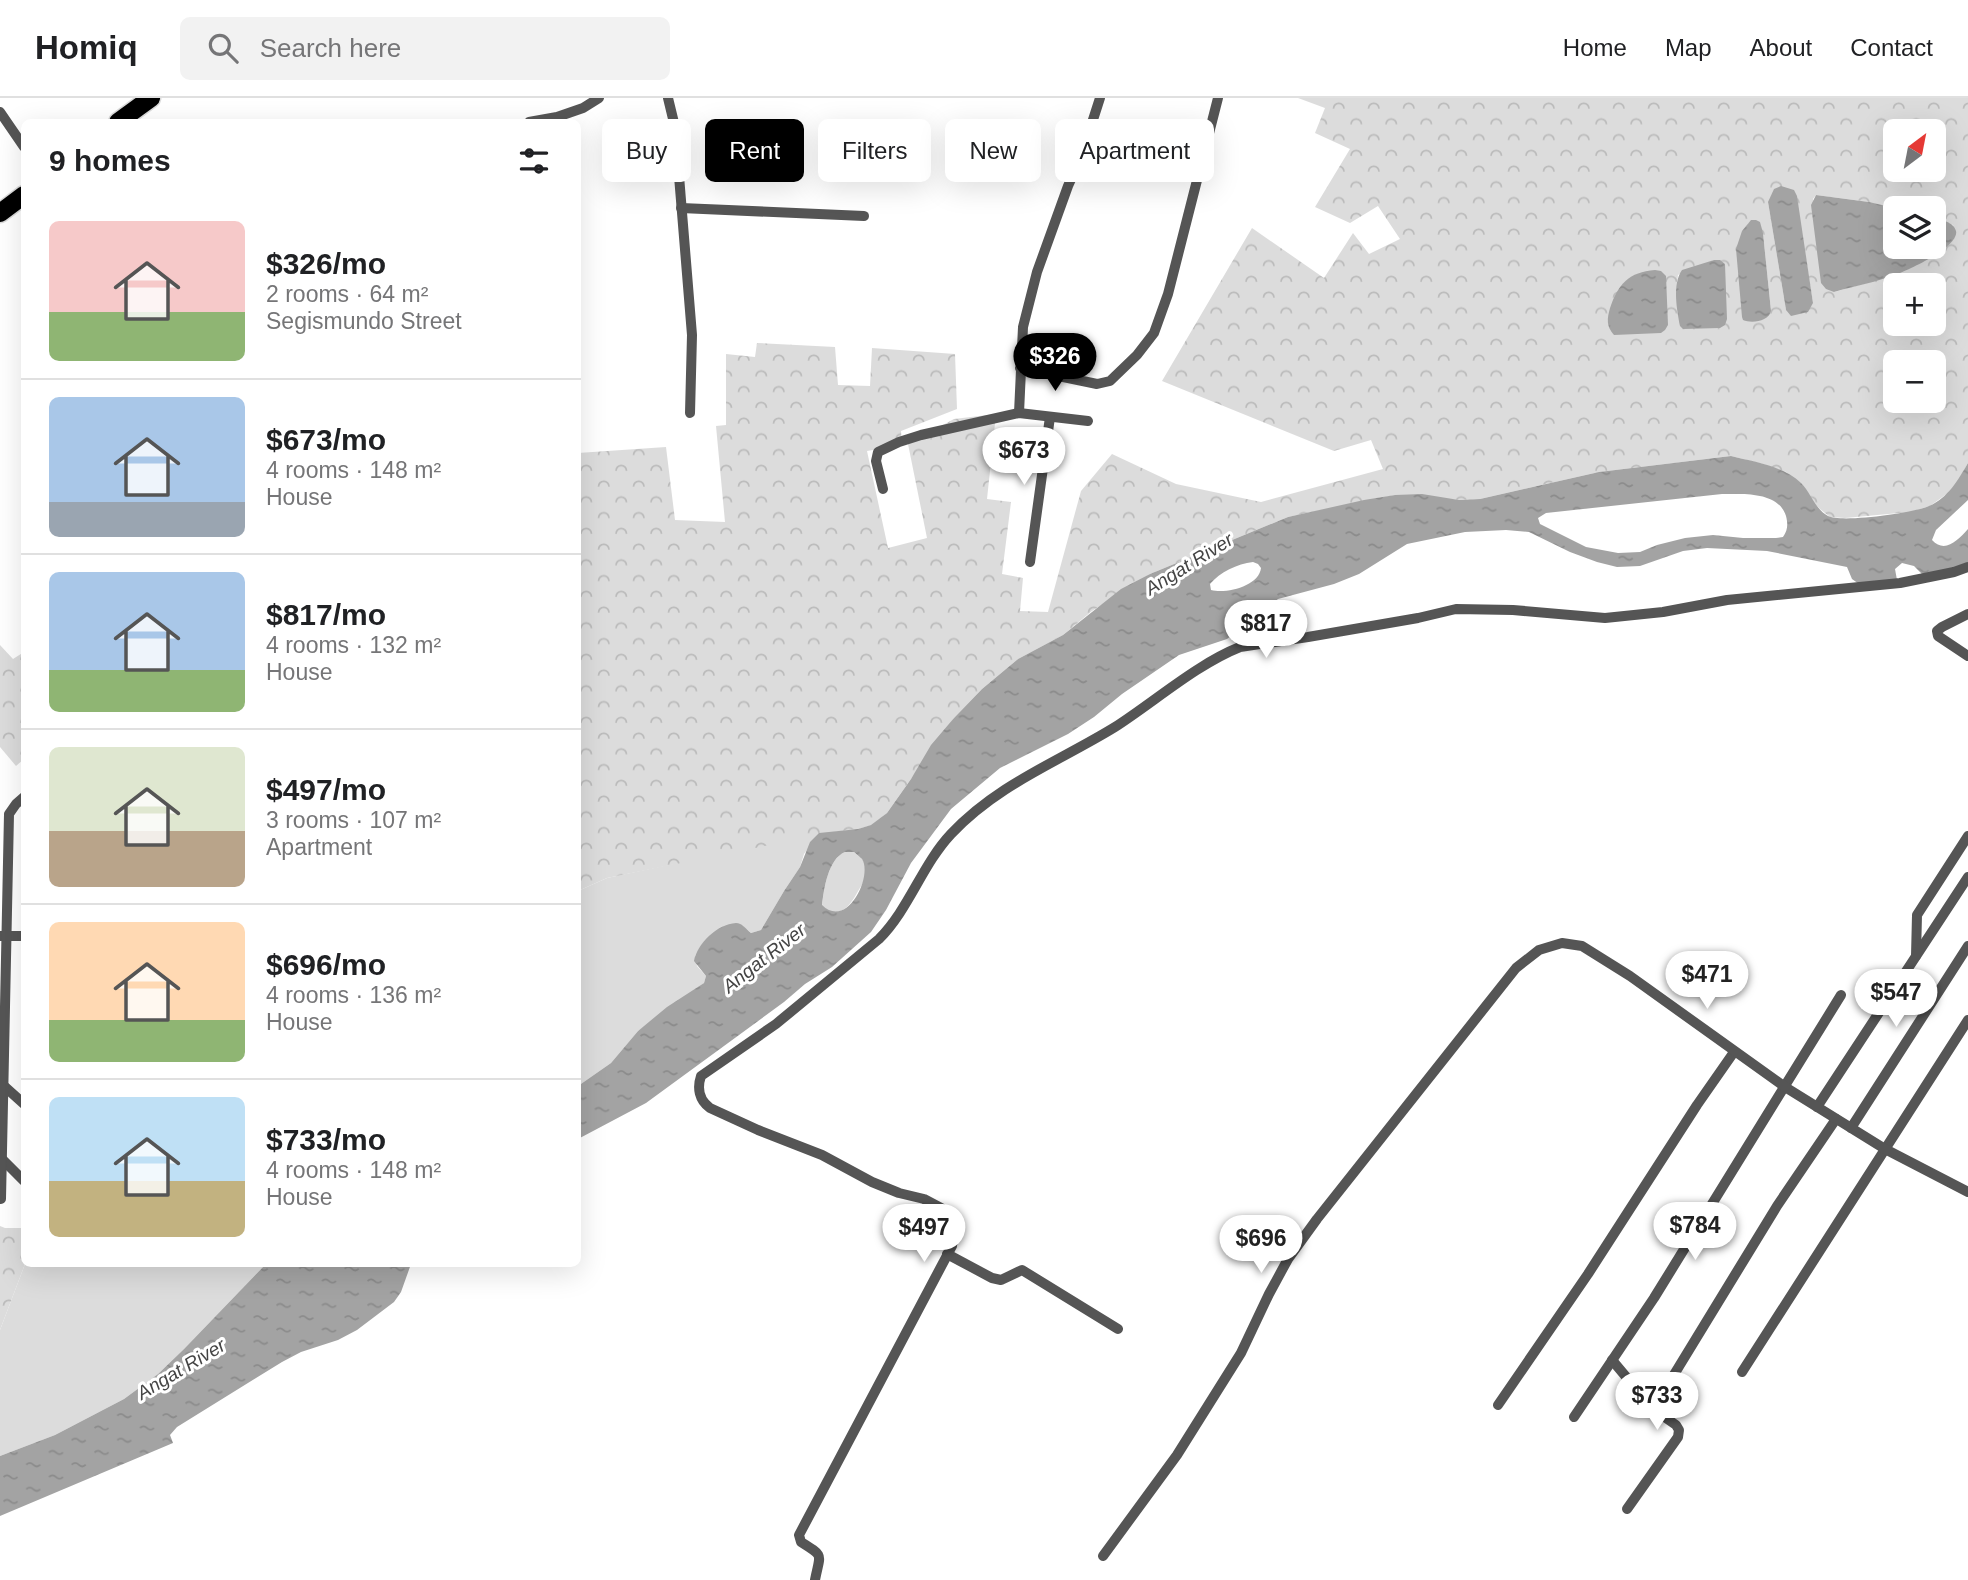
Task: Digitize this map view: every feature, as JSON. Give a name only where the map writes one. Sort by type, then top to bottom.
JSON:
[{"type":"main road","points":[[122,119],[151,98]]},
{"type":"main road","points":[[0,213],[21,197]]},
{"type":"street","points":[[546,119],[583,108],[599,98]]},
{"type":"street","points":[[668,98],[675,127],[692,335],[691,413]]},
{"type":"street","points":[[1019,413],[1023,327],[1037,272],[1081,157],[1100,98]]},
{"type":"street","points":[[1020,368],[1097,384],[1110,381],[1137,355],[1154,333],[1168,294],[1218,98]]},
{"type":"street","points":[[0,112],[21,143]]},
{"type":"street","points":[[681,208],[864,216]]},
{"type":"street","points":[[883,489],[876,461],[878,452],[899,442],[1019,413],[1088,421]]},
{"type":"street","points":[[1030,562],[1050,417]]},
{"type":"street","points":[[816,1580],[819,1556],[816,1550],[802,1542],[799,1535],[952,1246],[954,1228],[941,1208],[924,1199],[872,1182],[822,1155],[710,1108],[704,1103],[698,1086],[701,1076],[776,1024],[879,939],[893,924],[949,836],[980,807],[1240,647],[1308,638],[1455,609],[1513,610],[1605,618],[1662,612],[1727,600],[1900,583],[1968,567]]},
{"type":"street","points":[[1968,614],[1937,631],[1938,636],[1968,656]]},
{"type":"street","points":[[1,1199],[4,1086],[3,936],[9,814],[21,799]]},
{"type":"street","points":[[0,803],[9,814]]},
{"type":"street","points":[[1916,956],[1917,915],[1968,836]]},
{"type":"street","points":[[1817,1107],[1968,877]]},
{"type":"street","points":[[3,936],[21,936]]},
{"type":"street","points":[[1103,1556],[1177,1455],[1224,1382],[1288,1259],[1516,968],[1539,950],[1562,943],[1583,946],[1630,976],[1785,1087],[1885,1149],[1968,1192]]},
{"type":"street","points":[[1850,1128],[1968,946]]},
{"type":"street","points":[[1574,1417],[1654,1298],[1841,995]]},
{"type":"street","points":[[1742,1372],[1968,1020]]},
{"type":"street","points":[[1498,1405],[1734,1052]]},
{"type":"street","points":[[4,1086],[21,1101]]},
{"type":"street","points":[[1653,1409],[1777,1206],[1836,1119]]},
{"type":"street","points":[[2,1158],[21,1178]]},
{"type":"street","points":[[947,1254],[992,1278],[1001,1280],[1022,1270],[1118,1329]]},
{"type":"street","points":[[1612,1360],[1653,1409],[1679,1430],[1678,1437],[1627,1509]]},
{"type":"green space","points":[[1298,98],[1968,98],[1968,463],[1957,483],[1930,506],[1910,512],[1845,518],[1830,517],[1786,472],[1731,456],[1599,472],[1480,499],[1395,495],[1288,517],[1150,574],[1092,611],[1063,635],[1018,659],[982,689],[954,718],[887,813],[872,825],[607,878],[581,890],[581,453],[666,447],[675,520],[725,522],[716,426],[726,425],[726,354],[755,357],[757,343],[835,347],[838,385],[870,386],[872,348],[955,354],[957,409],[901,431],[902,445],[867,451],[888,548],[927,538],[908,444],[954,419],[996,414],[987,499],[1011,502],[1002,574],[1023,578],[1020,611],[1048,612],[1081,491],[1112,454],[1176,484],[1261,502],[1383,469],[1371,440],[1334,451],[1162,381],[1252,228],[1324,278],[1353,233],[1369,254],[1400,239],[1378,206],[1350,223],[1315,207],[1350,149],[1315,133],[1325,108]],"holes":[[[1816,195],[1883,205],[1883,196],[1946,196],[1946,222],[1953,225],[1956,235],[1946,246],[1946,259],[1926,259],[1897,273],[1946,273],[1946,336],[1883,336],[1883,278],[1834,292],[1813,199]],[[1768,202],[1805,253],[1813,303],[1786,310]],[[1748,223],[1763,233],[1771,311]],[[1714,260],[1678,315],[1678,275]]]},
{"type":"green space","points":[[0,645],[13,659],[21,654],[21,762],[16,766],[0,747]]},
{"type":"green space","points":[[819,833],[761,930],[751,933],[742,925],[720,930],[709,937],[695,956],[697,966],[706,976],[704,983],[638,1031],[611,1063],[581,1084],[581,890],[607,878]]},
{"type":"green space","points":[[845,852],[854,852],[863,860],[865,877],[850,903],[842,910],[833,912],[822,906],[826,883],[835,861]]},
{"type":"green space","points":[[0,1226],[21,1228],[21,1267],[24,1267],[0,1330]]},
{"type":"green space","points":[[24,1267],[263,1267],[158,1374],[124,1399],[55,1435],[0,1456],[0,1330]]},
{"type":"water","points":[[1781,186],[1794,190],[1797,196],[1813,303],[1808,312],[1791,316],[1786,310],[1768,202],[1774,189]]},
{"type":"water","points":[[1816,195],[1883,205],[1883,259],[1928,259],[1900,273],[1883,273],[1882,279],[1834,292],[1826,289],[1821,283],[1811,205]]},
{"type":"water","points":[[1751,220],[1760,222],[1763,233],[1771,311],[1764,319],[1751,322],[1743,320],[1742,317],[1736,249],[1742,231]]},
{"type":"water","points":[[1946,222],[1953,225],[1956,231],[1946,246]]},
{"type":"water","points":[[1714,260],[1725,264],[1725,325],[1720,328],[1683,329],[1680,326],[1677,305],[1679,276],[1682,270]]},
{"type":"water","points":[[1655,270],[1666,276],[1668,325],[1665,330],[1661,333],[1614,335],[1608,325],[1608,319],[1617,292],[1631,277]]},
{"type":"water","name":"Angat River","points":[[1731,456],[1786,472],[1801,483],[1816,505],[1828,516],[1862,518],[1921,509],[1936,503],[1956,482],[1968,463],[1968,500],[1936,530],[1932,540],[1946,546],[1956,541],[1968,529],[1968,562],[1924,576],[1914,566],[1902,563],[1895,569],[1897,580],[1859,584],[1852,579],[1847,567],[1767,551],[1707,548],[1683,551],[1640,566],[1617,567],[1570,552],[1529,532],[1465,532],[1407,544],[1359,574],[1334,584],[1278,599],[1227,639],[1179,655],[1068,734],[1000,768],[951,809],[911,863],[871,932],[832,967],[805,984],[646,1103],[581,1137],[581,1084],[611,1063],[638,1031],[667,1007],[704,983],[706,976],[694,961],[699,948],[709,936],[722,927],[736,923],[751,933],[761,930],[800,867],[810,842],[819,833],[871,825],[887,813],[931,745],[982,689],[1018,659],[1063,635],[1121,589],[1150,574],[1288,517],[1395,495],[1422,494],[1459,500],[1480,499],[1599,472]],"holes":[[[1740,494],[1759,496],[1776,502],[1787,519],[1787,529],[1783,537],[1743,538],[1713,535],[1685,538],[1640,552],[1618,553],[1586,547],[1540,524],[1538,518],[1546,513]],[[1253,562],[1261,568],[1255,580],[1233,590],[1211,590],[1210,584],[1229,569]],[[845,852],[854,852],[862,859],[864,877],[856,898],[849,906],[840,911],[831,911],[822,905],[828,875],[835,861]]]},
{"type":"water","name":"Angat River","points":[[263,1267],[410,1267],[401,1292],[394,1302],[357,1330],[282,1362],[177,1427],[170,1435],[173,1443],[0,1516],[0,1456],[55,1435],[124,1399],[158,1374]]}]
